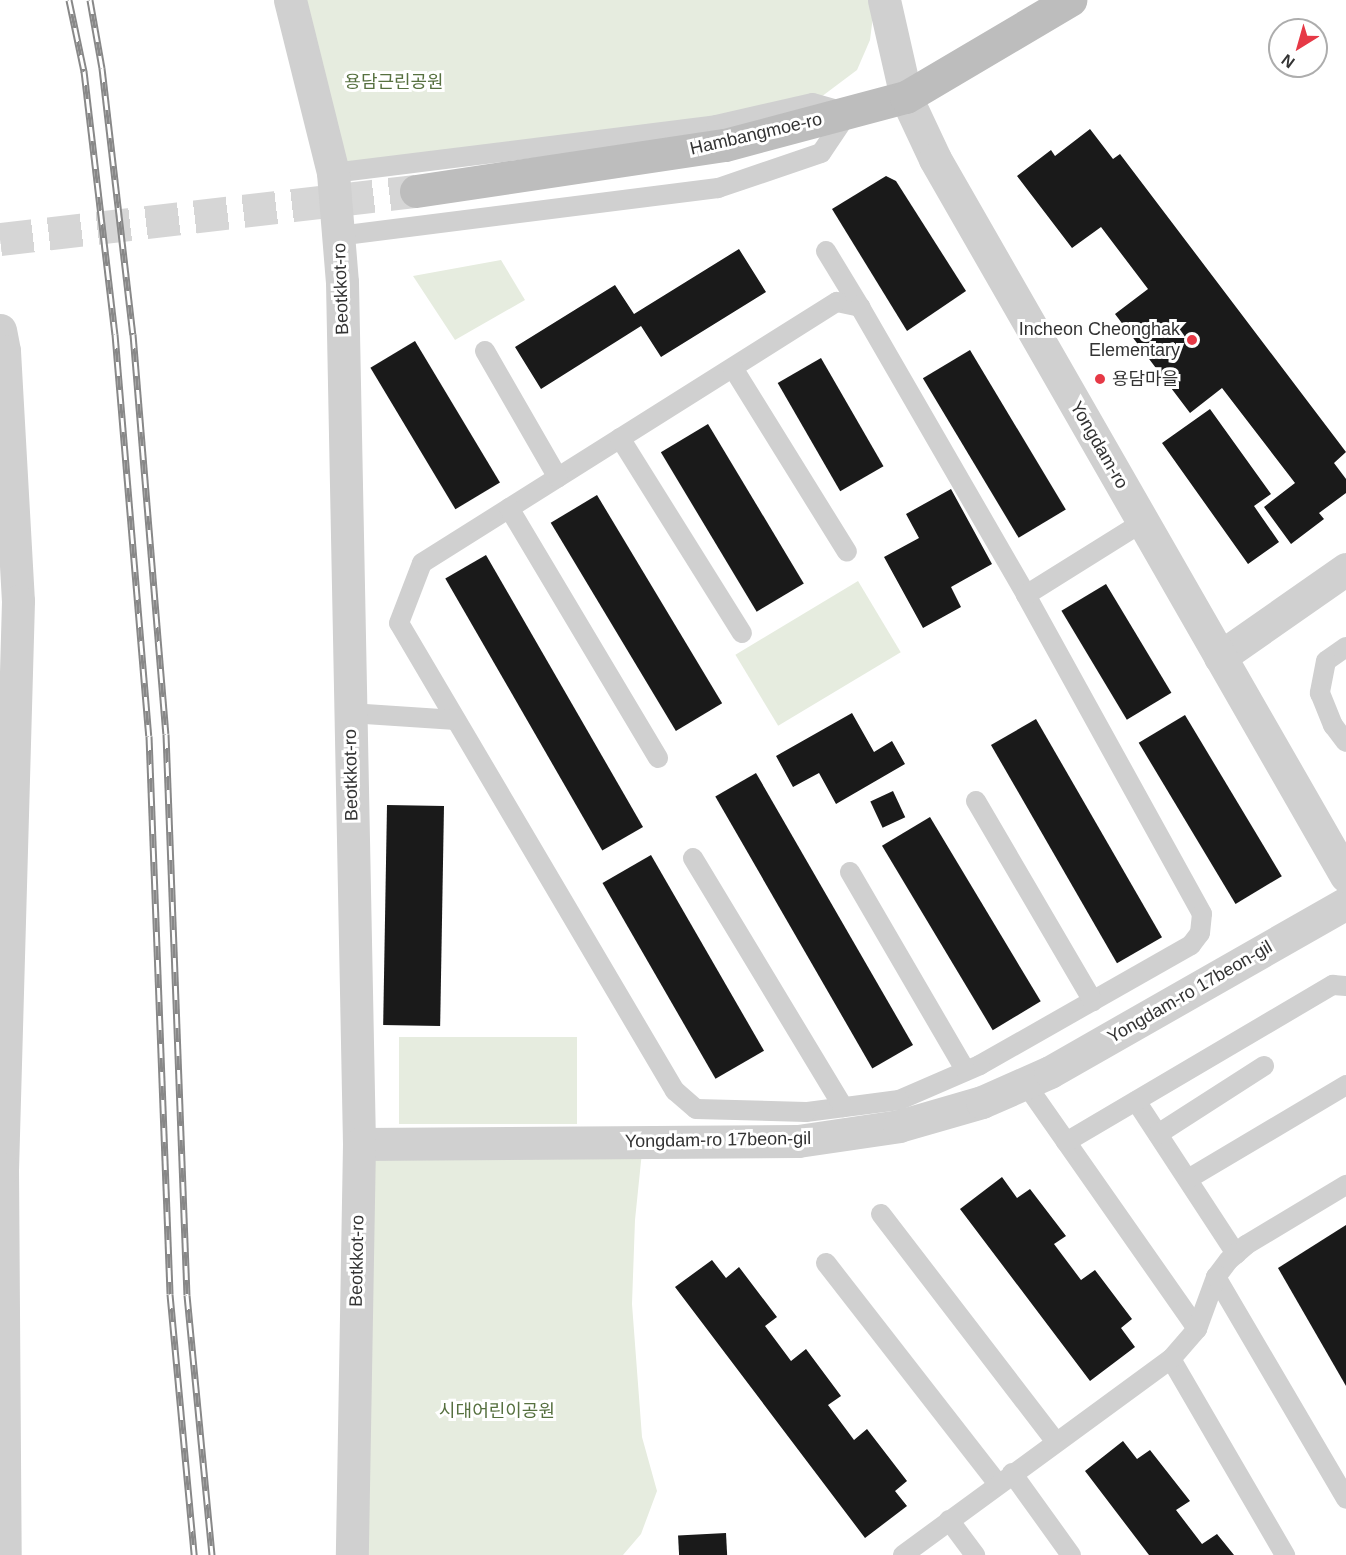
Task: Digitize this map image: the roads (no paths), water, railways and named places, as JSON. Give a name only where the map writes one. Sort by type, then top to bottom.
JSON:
[{"type":"main road","name":"Hambangmoe-ro","points":[[416,191],[725,145],[906,97],[1070,0]]},
{"type":"street","name":"Beotkkot-ro","points":[[290,0],[333,173],[339,236],[359,1144],[352,1555]]},
{"type":"street","name":"Yongdam-ro","points":[[884,0],[906,97],[935,159],[1346,876]]},
{"type":"street","points":[[0,330],[4,351],[18,601],[6,808],[1,1169],[5,1555]]},
{"type":"street","points":[[1220,657],[1346,569]]},
{"type":"street","name":"Yongdam-ro 17beon-gil","points":[[359,1144],[798,1141],[899,1126],[982,1102],[1025,1083],[1346,903]]},
{"type":"lane","points":[[333,173],[716,125],[813,103],[848,113],[821,153],[718,188],[339,236]]},
{"type":"lane","points":[[826,251],[860,307],[1026,595],[1202,914],[1200,933],[1191,945],[1093,1001],[966,1071],[899,1100],[806,1112],[696,1108],[675,1091],[399,623],[422,563],[837,302],[860,307]]},
{"type":"lane","points":[[484,351],[558,478]]},
{"type":"lane","points":[[733,368],[847,552]]},
{"type":"lane","points":[[620,438],[742,633]]},
{"type":"lane","points":[[509,508],[658,758]]},
{"type":"lane","points":[[1026,595],[1143,522]]},
{"type":"lane","points":[[1344,735],[1320,693],[1326,661],[1346,647]]},
{"type":"lane","points":[[350,713],[456,720]]},
{"type":"lane","points":[[976,801],[1093,1001]]},
{"type":"lane","points":[[693,858],[843,1107]]},
{"type":"lane","points":[[850,872],[966,1071]]},
{"type":"lane","points":[[1066,1142],[1333,985],[1346,986]]},
{"type":"lane","points":[[1158,1134],[1264,1066]]},
{"type":"lane","points":[[1025,1083],[1197,1329]]},
{"type":"lane","points":[[1188,1179],[1346,1085]]},
{"type":"lane","points":[[1136,1101],[1236,1254]]},
{"type":"lane","points":[[903,1555],[1004,1478],[1171,1359],[1197,1329],[1216,1277],[1236,1254],[1346,1185]]},
{"type":"lane","points":[[881,1214],[1056,1442]]},
{"type":"lane","points":[[826,1263],[1004,1478],[1071,1555]]},
{"type":"lane","points":[[1216,1277],[1346,1499]]},
{"type":"lane","points":[[1171,1359],[1286,1555]]},
{"type":"lane","points":[[949,1520],[975,1555]]},
{"type":"tunnel","points":[[0,239],[416,191]]},
{"type":"railway","points":[[69,0],[84,71],[115,334],[149,736],[170,1294],[194,1555]]},
{"type":"railway","points":[[90,0],[102,68],[133,334],[166,734],[187,1295],[212,1555]]},
{"type":"place","name":"Incheon Cheonghak Elementary","points":[[1192,340]]},
{"type":"place","name":"용담마을","points":[[1100,379]]},
{"type":"park label","name":"용담근린공원","points":[[394,82]]},
{"type":"park label","name":"시대어린이공원","points":[[497,1411]]}]
